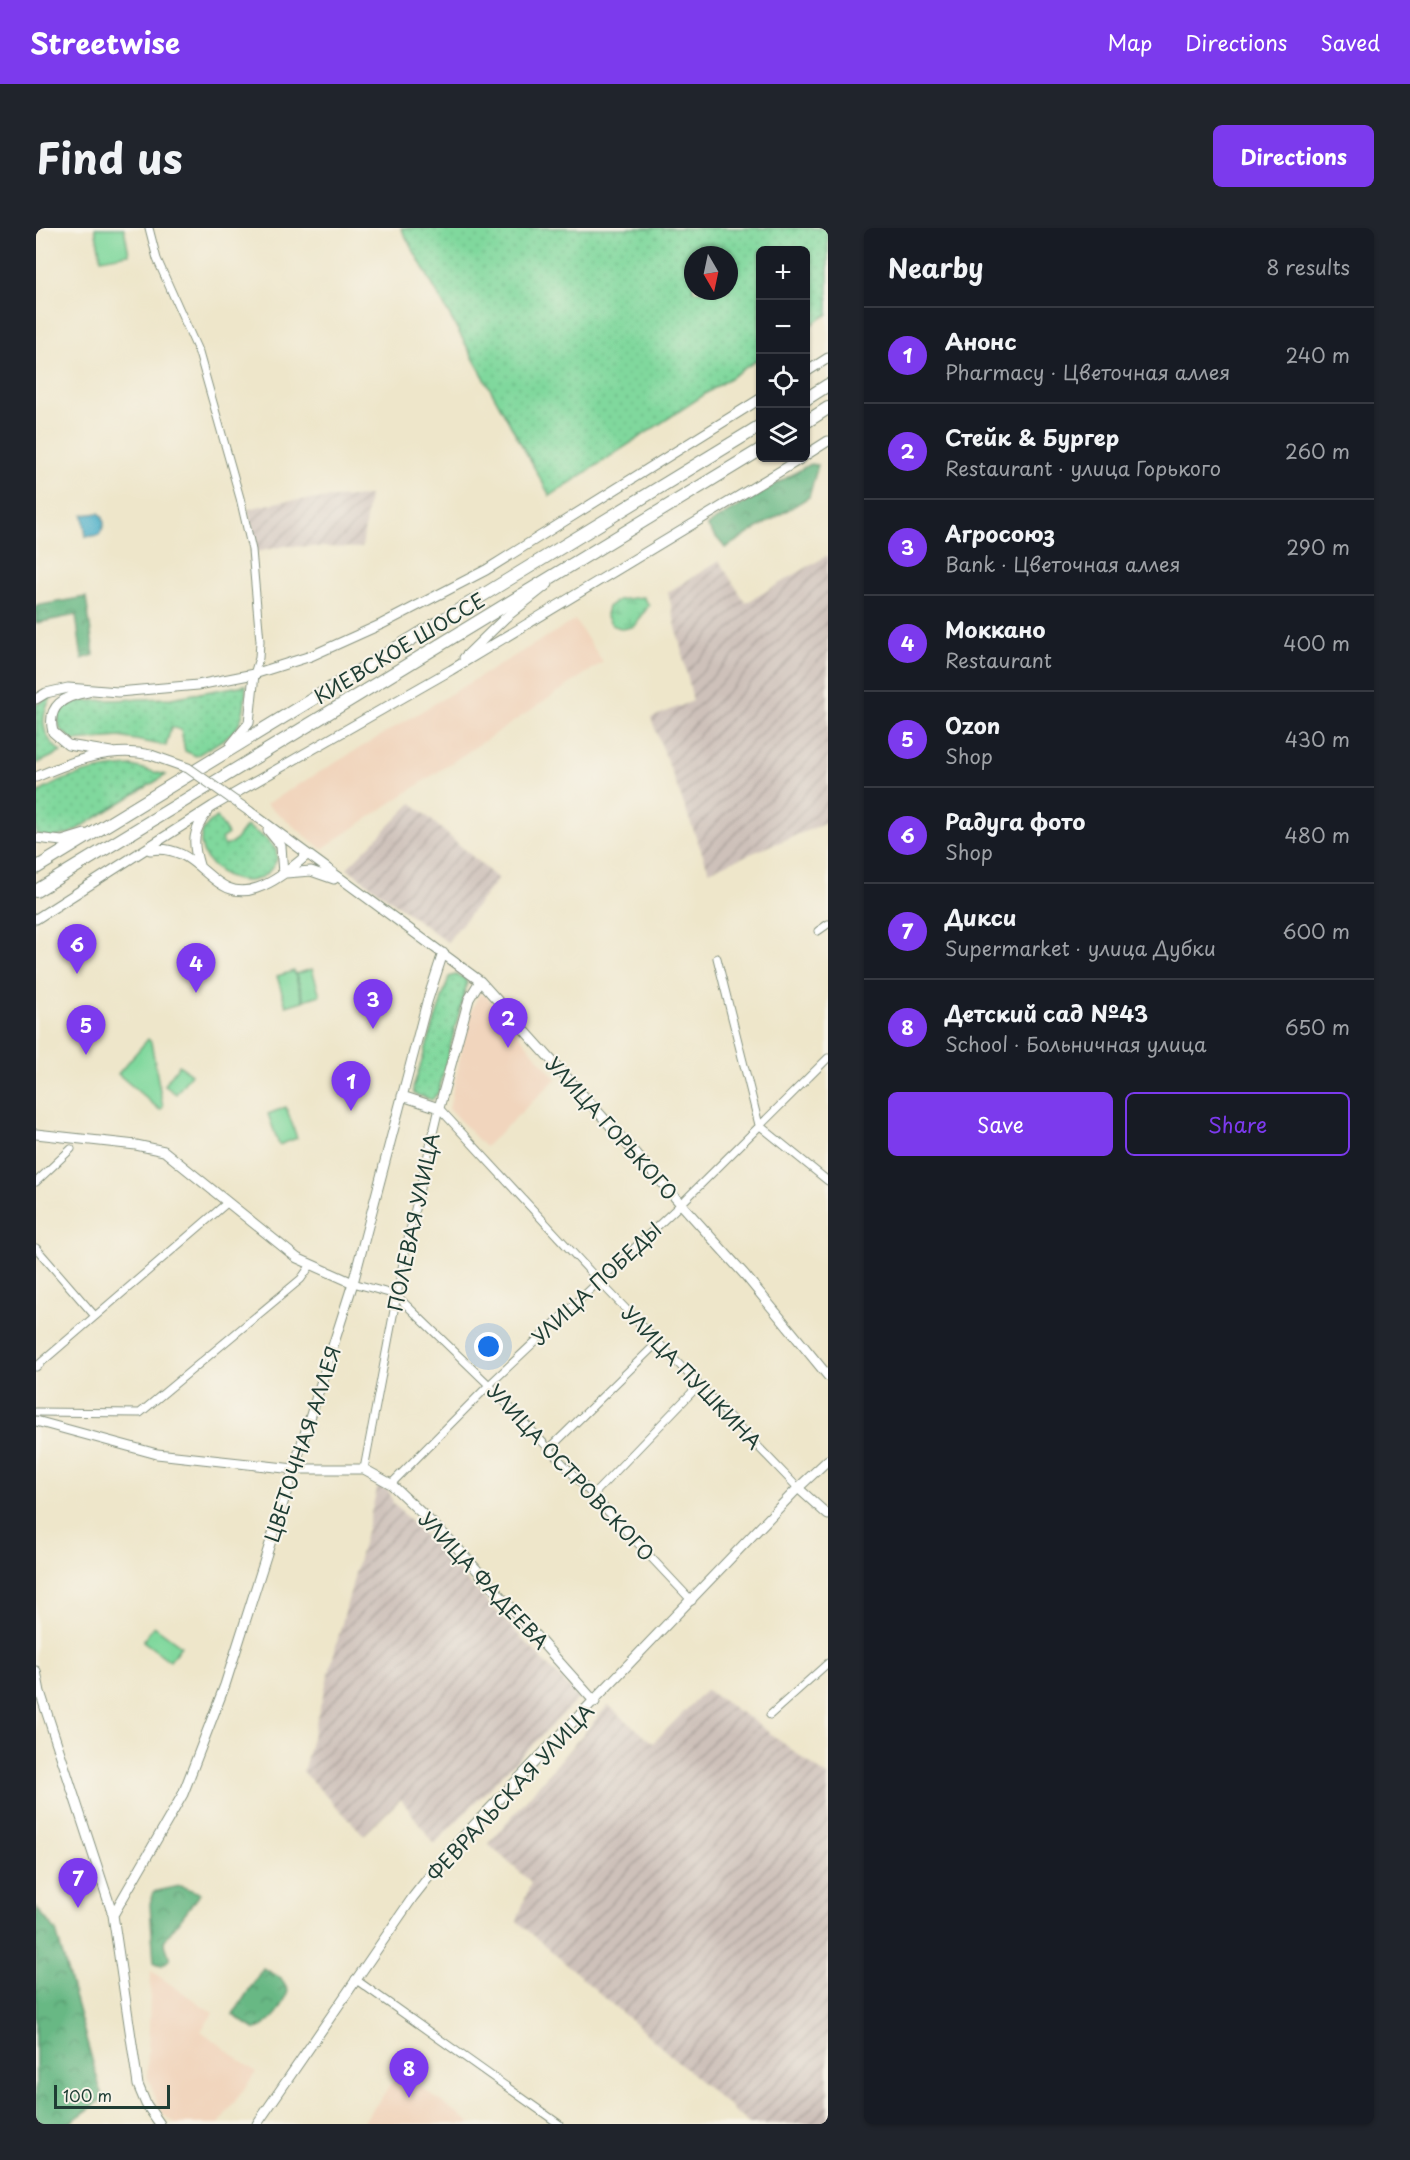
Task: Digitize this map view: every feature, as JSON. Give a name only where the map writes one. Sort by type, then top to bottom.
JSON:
[{"type":"highway","points":[[810,396],[828,385]]},
{"type":"highway","points":[[810,420],[828,408]]},
{"type":"highway","name":"КИЕВСКОЕ ШОССЕ","points":[[36,868],[756,428]]},
{"type":"highway","name":"КИЕВСКОЕ ШОССЕ","points":[[36,891],[756,452]]},
{"type":"main road","points":[[810,369],[828,358]]},
{"type":"main road","points":[[36,699],[46,693],[68,688],[118,692],[182,687],[254,674],[299,660],[355,637],[478,574],[756,401]]},
{"type":"main road","points":[[810,422],[828,416]]},
{"type":"main road","points":[[810,452],[828,441]]},
{"type":"main road","points":[[36,919],[213,806],[451,670],[794,462]]},
{"type":"main road","points":[[451,670],[505,618],[564,571]]},
{"type":"main road","points":[[222,755],[249,723],[254,674]]},
{"type":"main road","points":[[97,691],[62,699],[53,713],[52,727],[56,736],[68,745],[111,752],[151,755],[188,768],[344,883]]},
{"type":"main road","points":[[36,779],[47,772],[80,759],[111,752]]},
{"type":"main road","points":[[199,865],[193,845],[194,834],[213,806]]},
{"type":"main road","points":[[249,811],[281,846],[283,874]]},
{"type":"main road","points":[[36,838],[62,841],[104,826]]},
{"type":"main road","points":[[144,851],[173,849],[199,865],[217,882],[236,891],[260,888],[307,855]]},
{"type":"main road","points":[[283,874],[310,871],[344,883]]},
{"type":"main road","name":"УЛИЦА ГОРЬКОГО","points":[[344,883],[480,981],[745,1275],[828,1376]]},
{"type":"main road","name":"ЦВЕТОЧНАЯ АЛЛЕЯ","points":[[113,1915],[192,1777],[229,1674],[353,1284],[442,953]]},
{"type":"main road","name":"ПОЛЕВАЯ УЛИЦА","points":[[439,1108],[469,999],[480,981]]},
{"type":"main road","points":[[402,1096],[439,1108]]},
{"type":"main road","points":[[36,1134],[136,1145],[164,1151],[281,1246],[310,1266],[353,1284]]},
{"type":"main road","points":[[36,1421],[157,1454],[294,1469],[364,1469]]},
{"type":"main road","name":"ФЕВРАЛЬСКАЯ УЛИЦА","points":[[256,2124],[355,1979],[450,1850],[595,1702],[798,1488],[828,1460]]},
{"type":"main road","name":"УЛИЦА ФАДЕЕВА","points":[[364,1469],[391,1484],[452,1542],[595,1702]]},
{"type":"main road","points":[[798,1488],[828,1515]]},
{"type":"main road","points":[[36,1671],[40,1692],[113,1915],[138,2085],[146,2104],[160,2124]]},
{"type":"street","points":[[148,228],[157,259],[199,353],[240,498],[252,550],[260,641],[260,658],[254,674]]},
{"type":"street","points":[[818,931],[828,924]]},
{"type":"street","points":[[717,958],[759,1125],[828,1181]]},
{"type":"street","name":"УЛИЦА ПОБЕДЫ","points":[[391,1484],[489,1385],[681,1204],[828,1058]]},
{"type":"street","name":"УЛИЦА ПУШКИНА","points":[[439,1108],[598,1280],[798,1488]]},
{"type":"street","name":"ПОЛЕВАЯ УЛИЦА","points":[[364,1469],[369,1453],[396,1294],[439,1108]]},
{"type":"street","points":[[36,1182],[71,1149]]},
{"type":"street","points":[[36,1367],[228,1202]]},
{"type":"street","points":[[36,1248],[95,1316]]},
{"type":"street","points":[[36,1412],[140,1413],[301,1279],[310,1266]]},
{"type":"street","points":[[353,1284],[396,1294]]},
{"type":"street","name":"УЛИЦА ОСТРОВСКОГО","points":[[396,1294],[489,1385],[692,1601]]},
{"type":"street","points":[[549,1449],[658,1342]]},
{"type":"street","points":[[592,1495],[699,1385]]},
{"type":"street","points":[[770,1714],[828,1663]]},
{"type":"street","points":[[355,1979],[559,2124]]},
{"type":"shaded area","points":[[369,496],[362,548],[285,546],[256,552],[248,509],[284,501]]},
{"type":"shaded area","points":[[828,555],[828,822],[709,871],[651,718],[693,701],[668,592],[719,561],[746,603]]},
{"type":"shaded area","points":[[575,620],[603,662],[322,849],[266,804]]},
{"type":"shaded area","points":[[412,803],[498,879],[447,942],[347,868]]},
{"type":"shaded area","points":[[479,994],[486,995],[556,1079],[485,1147],[449,1109],[469,1016]]},
{"type":"shaded area","points":[[378,1486],[389,1491],[393,1503],[579,1698],[434,1844],[401,1799],[364,1835],[303,1772]]},
{"type":"shaded area","points":[[706,1690],[755,1722],[828,1777],[828,2124],[749,2124],[517,1921],[531,1882],[488,1844],[608,1705],[653,1743]]},
{"type":"shaded area","points":[[151,1971],[213,2013],[201,2031],[256,2072],[219,2124],[176,2124],[161,2112],[147,2075]]},
{"type":"shaded area","points":[[400,2072],[472,2124],[362,2124]]},
{"type":"green space","points":[[95,228],[124,228],[129,254],[101,259]]},
{"type":"green space","points":[[401,228],[828,228],[828,314],[810,325],[810,246],[756,246],[756,361],[550,496]]},
{"type":"green space","points":[[810,464],[818,465],[809,497],[725,548],[707,525]]},
{"type":"green space","points":[[86,597],[94,655],[82,659],[76,615],[36,623],[36,606]]},
{"type":"green space","points":[[643,597],[649,605],[635,626],[623,629],[612,625],[606,615],[608,607],[618,600]]},
{"type":"green space","points":[[246,685],[243,713],[235,730],[196,756],[185,751],[181,730],[171,727],[166,746],[120,737],[74,741],[60,729],[58,717],[63,707],[79,701],[171,698]]},
{"type":"green space","points":[[54,694],[46,710],[44,725],[49,739],[61,752],[36,764],[36,705]]},
{"type":"green space","points":[[132,766],[166,775],[71,833],[52,838],[36,834],[36,794],[47,787],[82,774]]},
{"type":"green space","points":[[217,817],[228,834],[221,839],[225,846],[234,842],[246,826],[267,839],[276,850],[277,859],[265,875],[249,881],[233,879],[218,871],[207,859],[201,844],[204,830]]},
{"type":"green space","points":[[312,969],[320,995],[304,1000],[296,974]]},
{"type":"green space","points":[[294,971],[303,1001],[286,1006],[277,976]]},
{"type":"green space","points":[[455,975],[465,978],[467,983],[438,1093],[432,1100],[414,1094],[413,1088],[449,977]]},
{"type":"green space","points":[[148,1039],[151,1042],[163,1107],[160,1110],[118,1074]]},
{"type":"green space","points":[[179,1065],[191,1074],[176,1094],[164,1085]]},
{"type":"green space","points":[[286,1107],[297,1138],[279,1145],[268,1114]]},
{"type":"green space","points":[[154,1626],[181,1646],[170,1661],[143,1641]]},
{"type":"green space","points":[[180,1886],[200,1893],[164,1941],[170,1959],[161,1966],[154,1962],[150,1904],[153,1892]]},
{"type":"green space","points":[[36,1907],[56,1931],[103,2099],[68,2124],[36,2124]]},
{"type":"green space","points":[[263,1968],[281,1978],[288,1991],[276,2014],[256,2030],[233,2015]]},
{"type":"water","points":[[99,513],[103,517],[104,525],[99,535],[86,537],[83,515]]},
{"type":"place","name":"Радуга фото","points":[[77,974]]},
{"type":"place","name":"Моккано","points":[[196,993]]},
{"type":"place","name":"Агросоюз","points":[[373,1029]]},
{"type":"place","name":"Стейк & Бургер","points":[[508,1048]]},
{"type":"place","name":"Ozon","points":[[86,1055]]},
{"type":"place","name":"Анонс","points":[[351,1111]]},
{"type":"place","name":"Дикси","points":[[78,1908]]},
{"type":"place","name":"Детский сад №43","points":[[409,2098]]}]
